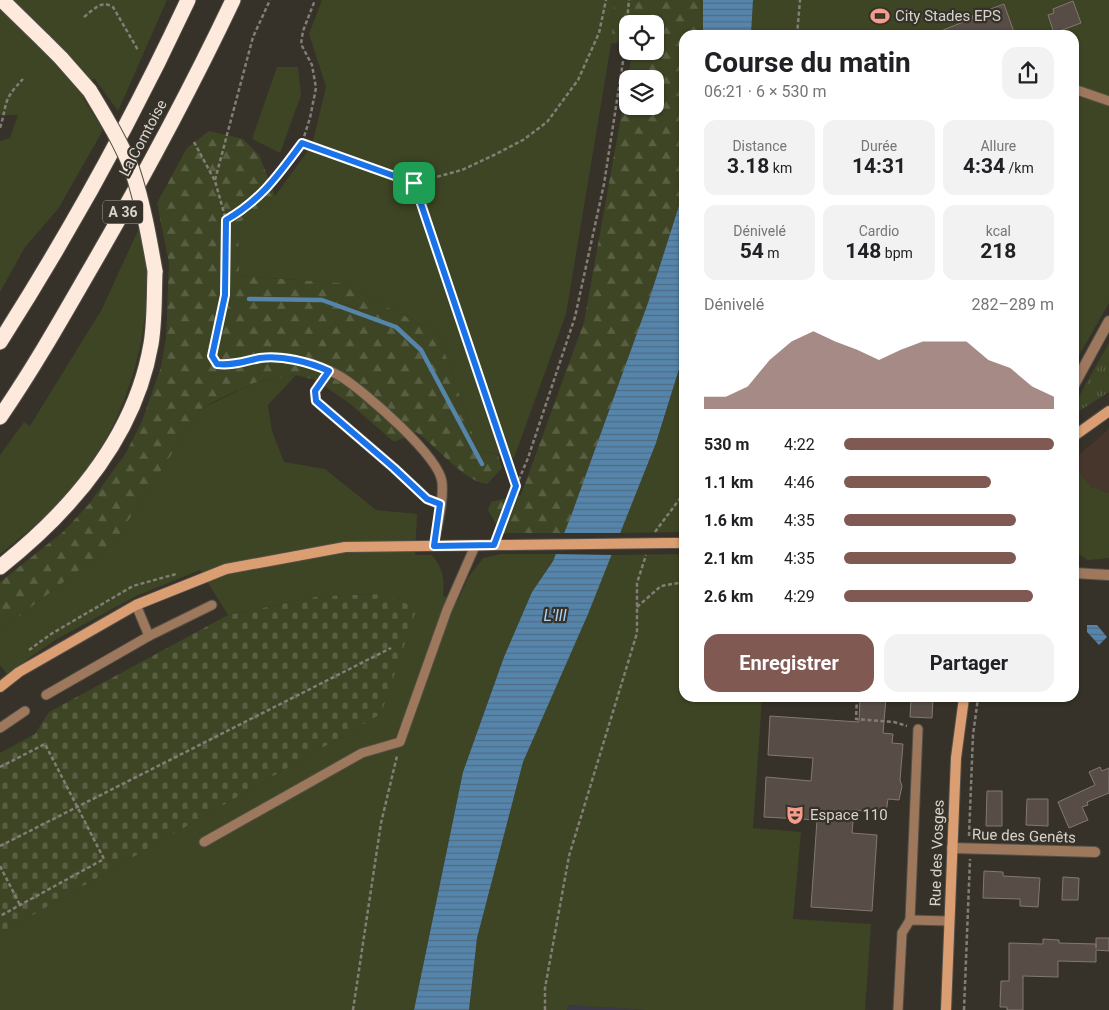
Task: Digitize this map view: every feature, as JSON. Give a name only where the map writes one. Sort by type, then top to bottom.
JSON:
[{"type":"highway","points":[[0,567],[43,531],[64,510],[89,481],[120,433],[137,393],[151,346],[154,320],[155,271],[145,213],[131,168],[113,130],[90,91],[61,58],[2,0]]},
{"type":"highway","name":"La Comtoise","points":[[0,342],[85,201],[163,53],[188,0]]},
{"type":"highway","name":"La Comtoise","points":[[0,417],[43,350],[116,224],[197,74],[233,0]]},
{"type":"street","points":[[1079,375],[1109,321]]},
{"type":"street","points":[[1079,432],[1109,411]]},
{"type":"street","points":[[0,687],[20,672],[136,605],[226,569],[346,547],[679,543]]},
{"type":"street","points":[[1079,573],[1109,575]]},
{"type":"street","name":"Rue des Vosges","points":[[946,1010],[956,758],[963,702]]},
{"type":"street","name":"Rue des Genêts","points":[[952,848],[1095,852]]},
{"type":"lane","points":[[1079,91],[1109,101]]},
{"type":"lane","points":[[308,362],[342,377],[371,400],[431,458],[442,482],[434,546]]},
{"type":"lane","points":[[329,371],[315,391],[316,401],[427,499],[440,504]]},
{"type":"lane","points":[[204,842],[362,753],[400,742],[446,610],[475,546]]},
{"type":"lane","points":[[136,605],[150,636]]},
{"type":"lane","points":[[46,696],[150,636],[212,605]]},
{"type":"lane","points":[[0,728],[25,711]]},
{"type":"lane","points":[[898,1010],[902,933],[910,920],[918,729]]},
{"type":"lane","points":[[910,920],[949,921]]},
{"type":"path","points":[[215,181],[253,38],[270,0]]},
{"type":"path","points":[[226,220],[246,209],[268,189],[302,143],[310,118],[316,88],[312,65],[301,44],[315,0]]},
{"type":"path","points":[[302,143],[414,183],[462,170],[494,155],[523,140],[547,122],[578,80],[599,33],[606,0]]},
{"type":"path","points":[[498,545],[516,486],[528,458],[575,317],[604,184],[624,55],[629,0]]},
{"type":"path","points":[[797,30],[800,0]]},
{"type":"path","points":[[84,17],[100,2],[108,3],[114,7],[138,50]]},
{"type":"path","points":[[0,128],[4,106],[9,94],[23,78]]},
{"type":"path","points":[[194,142],[215,181],[226,220],[225,295],[212,356],[217,364],[229,366],[262,358],[308,362]]},
{"type":"path","points":[[414,183],[516,486]]},
{"type":"path","points":[[544,1010],[545,988],[569,856],[637,634],[637,607],[661,586],[679,583]]},
{"type":"path","points":[[0,846],[391,648]]},
{"type":"path","points":[[857,702],[856,719],[894,722],[918,729]]},
{"type":"path","points":[[353,1010],[381,823],[400,742]]},
{"type":"path","points":[[0,767],[46,744],[104,859],[0,916]]},
{"type":"path","points":[[0,866],[20,905]]},
{"type":"shaded area","points":[[1109,429],[1109,493],[1091,487],[1079,472],[1079,455]]},
{"type":"shaded area","points":[[568,1005],[647,1010],[567,1010]]},
{"type":"green space","points":[[0,0],[167,0],[118,111],[94,78],[83,98],[103,130],[58,209],[25,247],[0,292],[0,141],[10,138],[18,115],[0,115]]},
{"type":"green space","points":[[322,0],[615,0],[611,44],[566,314],[514,458],[478,450],[438,333],[340,283],[239,276],[238,224],[275,196],[312,145],[326,87],[309,34]]},
{"type":"green space","points":[[615,0],[703,0],[703,30],[679,30],[679,206],[649,300],[565,533],[501,533],[488,510],[491,502],[521,495],[584,322],[621,115],[664,115],[664,70],[629,70],[631,60],[664,60],[664,15],[619,15],[619,42],[611,44]]},
{"type":"green space","points":[[753,0],[1109,0],[1109,303],[1079,355],[1079,30],[751,30]]},
{"type":"green space","points":[[277,67],[298,67],[301,95],[280,153],[252,139]]},
{"type":"green space","points":[[209,131],[243,139],[259,155],[275,196],[238,224],[239,276],[340,283],[438,333],[478,450],[498,455],[502,468],[487,484],[478,482],[460,470],[416,432],[394,442],[348,402],[315,380],[296,375],[254,383],[201,409],[113,544],[0,631],[0,582],[63,532],[89,504],[126,453],[142,421],[161,367],[166,339],[169,263],[157,203],[187,148]]},
{"type":"green space","points":[[140,226],[146,259],[147,297],[139,352],[132,379],[122,405],[98,453],[64,498],[44,518],[0,554],[0,455],[24,422],[30,426],[102,309]]},
{"type":"green space","points":[[1109,343],[1109,392],[1079,411],[1079,396]]},
{"type":"green space","points":[[679,369],[679,532],[620,533],[656,443]]},
{"type":"green space","points":[[296,375],[268,405],[272,431],[284,462],[325,469],[376,510],[417,514],[415,555],[432,555],[436,560],[441,570],[444,584],[443,596],[458,600],[468,578],[483,558],[501,554],[557,554],[532,592],[504,657],[463,772],[414,1010],[0,1010],[0,934],[381,714],[382,594],[320,596],[228,615],[200,570],[136,596],[55,640],[7,674],[0,665],[0,631],[113,544],[201,409],[254,383]]},
{"type":"green space","points":[[1079,472],[1091,487],[1109,493],[1109,558],[1088,560],[1079,554]]},
{"type":"green space","points":[[679,554],[679,702],[762,702],[753,828],[801,832],[793,919],[871,924],[865,1010],[647,1010],[568,1005],[567,1010],[469,1010],[477,938],[523,762],[611,555]]},
{"type":"green space","points":[[382,594],[417,608],[381,714],[0,934],[0,753],[35,734],[49,712],[228,615],[320,596]]},
{"type":"water","points":[[703,0],[753,0],[751,30],[703,30]]},
{"type":"water","name":"L'Ill","points":[[679,206],[679,369],[656,443],[588,614],[523,762],[477,938],[469,1010],[414,1010],[463,772],[504,657],[532,592],[553,561],[571,516],[649,300]]},
{"type":"water","points":[[1087,625],[1097,625],[1107,637],[1099,645],[1087,632]]},
{"type":"pier","points":[[562,533],[623,533],[614,555],[554,554]]},
{"type":"building","points":[[1073,1],[1081,23],[1062,30],[1053,30],[1048,15],[1054,13],[1053,9]]},
{"type":"building","points":[[1004,4],[1013,30],[943,30],[973,18],[972,16]]},
{"type":"building","name":"Espace 110","points":[[860,702],[886,702],[883,733],[893,734],[892,743],[903,744],[900,780],[902,786],[899,800],[888,799],[886,813],[854,810],[852,833],[877,835],[872,911],[811,907],[817,820],[764,817],[766,777],[811,781],[813,758],[768,755],[770,716],[859,722]]},
{"type":"building","points":[[911,702],[933,702],[932,718],[910,717]]},
{"type":"building","points":[[1100,767],[1102,771],[1109,768],[1109,793],[1087,802],[1088,805],[1082,807],[1088,820],[1069,828],[1058,802],[1095,785],[1089,772]]},
{"type":"building","points":[[987,791],[1002,791],[1002,826],[986,826]]},
{"type":"building","points":[[1027,799],[1048,799],[1048,826],[1026,825]]},
{"type":"building","points":[[984,871],[1003,872],[1003,876],[1040,878],[1038,907],[1020,906],[1020,899],[983,898]]},
{"type":"building","points":[[1063,877],[1079,878],[1078,900],[1062,900]]},
{"type":"building","points":[[1096,938],[1109,938],[1109,951],[1096,950],[1096,962],[1058,961],[1058,977],[1023,976],[1023,1010],[1007,1010],[1007,1007],[1000,1007],[1001,981],[1009,981],[1009,943],[1043,944],[1043,939],[1059,940],[1059,943],[1096,944]]},
{"type":"waterway","points":[[249,299],[322,300],[396,327],[421,350],[482,464]]},
{"type":"place","name":"City Stades EPS","points":[[880,16]]},
{"type":"place","name":"Espace 110","points":[[795,815]]},
{"type":"route","points":[[302,143],[414,183],[502,450],[516,486],[496,535],[494,545],[434,546],[440,504],[427,499],[316,401],[315,391],[329,371],[308,362],[262,358],[229,366],[217,364],[212,356],[225,295],[226,220],[246,209],[268,189],[302,143]]}]
